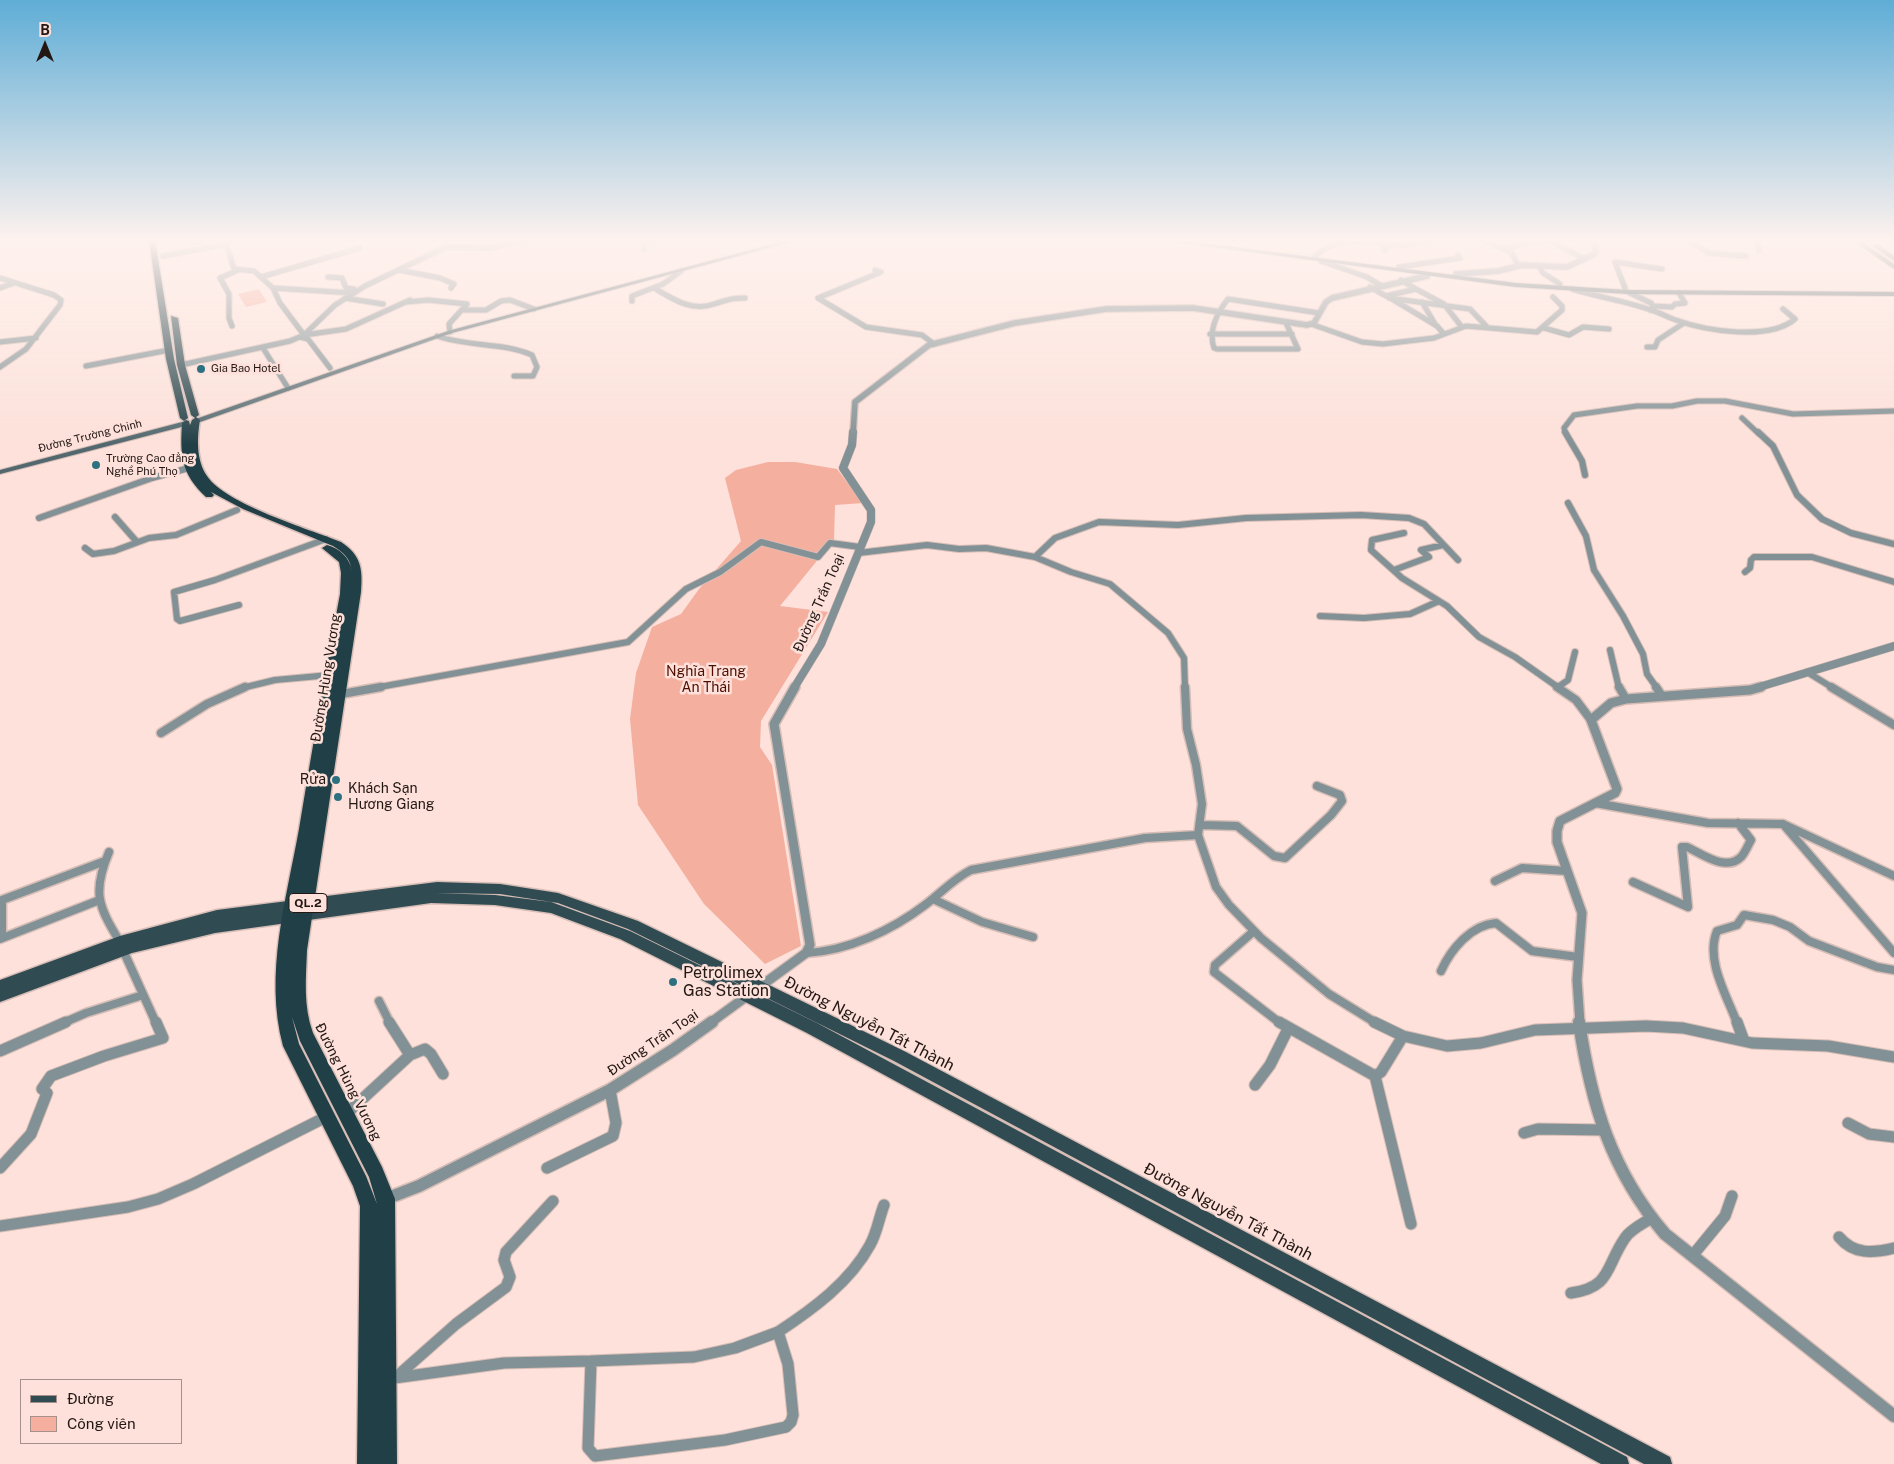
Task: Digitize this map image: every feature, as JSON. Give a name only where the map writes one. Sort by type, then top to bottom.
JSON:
[{"type":"highway","name":"Đường Hùng Vương","points":[[163,308],[169,350],[190,419],[185,448],[189,468],[195,483],[210,496],[237,510],[350,552],[358,569],[356,592],[334,696],[300,910],[298,993],[302,1027],[376,1173],[386,1199],[391,1379],[387,1464]]},
{"type":"highway","name":"Đường Hùng Vương","points":[[172,309],[196,461],[204,480],[218,492],[239,504],[321,541],[341,556],[347,572],[345,594],[330,675],[334,696]]},
{"type":"highway","name":"Đường Hùng Vương","points":[[300,910],[286,952],[283,998],[287,1035],[326,1117],[360,1182],[369,1206],[367,1464]]},
{"type":"main road","name":"Đường Trường Chinh","points":[[287,386],[330,368],[449,329],[526,308]]},
{"type":"main road","name":"Đường Trường Chinh","points":[[0,472],[190,419],[437,336],[449,329]]},
{"type":"main road","name":"Đường Trường Chinh","points":[[0,467],[190,419]]},
{"type":"main road","name":"Đường Nguyễn Tất Thành","points":[[0,996],[25,982],[134,942],[300,910],[431,898],[464,898],[524,903],[551,908],[688,960],[752,992],[892,1070],[1620,1464]]},
{"type":"main road","name":"Đường Nguyễn Tất Thành","points":[[0,986],[25,982]]},
{"type":"main road","name":"Đường Nguyễn Tất Thành","points":[[752,992],[898,1056],[1663,1464]]},
{"type":"street","points":[[0,367],[14,360],[36,338],[58,308]]},
{"type":"street","points":[[229,308],[229,318],[232,326]]},
{"type":"street","points":[[284,308],[302,336],[308,339],[330,368]]},
{"type":"street","points":[[302,336],[333,308]]},
{"type":"street","points":[[181,365],[264,348],[302,336],[346,329],[392,308]]},
{"type":"street","points":[[449,329],[454,317],[463,310],[489,308]]},
{"type":"street","points":[[835,308],[866,327],[922,335],[934,344]]},
{"type":"street","name":"Đường Trần Toại","points":[[369,1206],[428,1181],[610,1090],[673,1050],[806,953],[810,944],[774,724],[821,644],[871,522],[871,510],[843,468],[852,445],[855,402],[919,350],[934,344],[1015,322],[1094,310],[1171,308]]},
{"type":"street","name":"Đường Trần Toại","points":[[1190,308],[1220,311],[1286,323],[1311,324]]},
{"type":"street","points":[[1222,308],[1210,334],[1213,347],[1218,349],[1298,349],[1286,323]]},
{"type":"street","points":[[1290,308],[1320,313]]},
{"type":"street","points":[[1323,308],[1311,324],[1368,343],[1415,341],[1434,338],[1464,326]]},
{"type":"street","points":[[1407,308],[1436,325],[1487,326],[1535,332],[1544,328],[1553,316],[1562,308]]},
{"type":"street","points":[[1426,308],[1444,334]]},
{"type":"street","points":[[1448,308],[1464,326]]},
{"type":"street","points":[[1465,308],[1473,310],[1487,326]]},
{"type":"street","points":[[1652,308],[1684,323],[1733,330],[1779,329],[1795,320],[1783,309]]},
{"type":"street","points":[[1647,347],[1655,347],[1658,340],[1684,323]]},
{"type":"street","points":[[1544,328],[1569,335],[1573,330],[1586,326],[1609,329]]},
{"type":"street","points":[[1210,334],[1292,334]]},
{"type":"street","points":[[437,336],[457,342],[531,354],[537,367],[532,376],[514,376]]},
{"type":"street","points":[[0,342],[36,338]]},
{"type":"street","points":[[264,348],[287,386]]},
{"type":"street","points":[[86,366],[169,350]]},
{"type":"street","points":[[1585,475],[1584,462],[1567,437],[1564,428],[1574,415],[1591,411],[1637,406],[1672,406],[1706,400],[1725,401],[1793,414],[1894,411]]},
{"type":"street","points":[[1742,418],[1773,446],[1797,495],[1822,519],[1846,531],[1894,544]]},
{"type":"street","points":[[38,518],[152,478],[189,468]]},
{"type":"street","points":[[1568,503],[1586,536],[1594,570],[1623,616],[1642,654],[1647,674],[1662,696]]},
{"type":"street","points":[[85,548],[93,554],[114,551],[149,538],[176,535],[237,510]]},
{"type":"street","points":[[1035,557],[1055,538],[1099,522],[1178,525],[1258,518],[1361,515],[1397,517],[1424,524],[1458,560]]},
{"type":"street","points":[[115,517],[137,542]]},
{"type":"street","points":[[1404,534],[1372,540],[1370,543],[1371,550],[1394,570],[1453,611],[1479,637],[1510,653],[1580,703],[1590,720],[1617,786],[1615,793],[1593,802],[1560,821],[1557,826],[1556,839],[1578,897],[1582,915],[1577,990],[1580,1029],[1594,1102],[1604,1130],[1632,1191],[1650,1219],[1693,1256],[1894,1416]]},
{"type":"street","points":[[239,605],[180,621],[177,619],[174,592],[215,580],[321,541]]},
{"type":"street","points":[[334,696],[628,642],[686,589],[715,574],[761,542],[818,557],[830,543],[859,550],[927,545],[959,549],[986,548],[1035,557],[1071,572],[1110,584],[1168,633],[1184,658],[1187,729],[1196,765],[1202,804],[1201,825],[1198,836],[1216,887],[1229,905],[1254,931],[1329,994],[1377,1024],[1403,1036],[1448,1046],[1460,1046],[1535,1030],[1646,1026],[1683,1028],[1744,1041],[1842,1048],[1894,1057]]},
{"type":"street","points":[[1394,570],[1429,557],[1421,550],[1443,545]]},
{"type":"street","points":[[1745,572],[1750,568],[1751,560],[1754,557],[1809,556],[1839,567],[1864,571],[1894,582]]},
{"type":"street","points":[[1320,616],[1412,614],[1439,601]]},
{"type":"street","points":[[1590,720],[1610,703],[1626,699],[1750,690],[1807,672],[1856,660],[1894,646]]},
{"type":"street","points":[[1610,650],[1617,684],[1626,699]]},
{"type":"street","points":[[1558,687],[1568,680],[1575,652]]},
{"type":"street","points":[[1807,672],[1894,725]]},
{"type":"street","points":[[162,733],[181,718],[253,684],[330,675]]},
{"type":"street","points":[[1201,825],[1237,826],[1274,856],[1286,858],[1331,815],[1342,801],[1340,795],[1317,786]]},
{"type":"street","points":[[1593,802],[1708,823],[1783,824],[1841,849],[1894,876]]},
{"type":"street","points":[[1633,882],[1688,907],[1688,890],[1682,847],[1717,862],[1732,863],[1741,857],[1750,840],[1738,823]]},
{"type":"street","points":[[1783,824],[1894,953]]},
{"type":"street","points":[[806,953],[826,952],[856,941],[904,919],[933,899],[948,884],[971,870],[1146,838],[1198,836]]},
{"type":"street","points":[[0,1168],[31,1134],[47,1093],[42,1089],[51,1076],[104,1056],[163,1038],[143,995],[134,942],[97,901],[100,872],[109,852]]},
{"type":"street","points":[[97,901],[1,939],[2,900],[105,862]]},
{"type":"street","points":[[1495,881],[1511,870],[1524,867],[1567,870]]},
{"type":"street","points":[[933,899],[953,911],[992,928],[1034,937]]},
{"type":"street","points":[[1744,1041],[1720,981],[1716,966],[1714,939],[1717,931],[1736,925],[1744,915],[1773,920],[1790,927],[1809,940],[1876,967],[1894,970]]},
{"type":"street","points":[[1441,971],[1450,952],[1482,924],[1496,923],[1532,951],[1578,957]]},
{"type":"street","points":[[1254,931],[1215,965],[1214,972],[1288,1029],[1375,1076],[1411,1224]]},
{"type":"street","points":[[0,1050],[86,1013],[143,995]]},
{"type":"street","points":[[379,1001],[388,1020],[410,1055]]},
{"type":"street","points":[[1255,1085],[1270,1065],[1288,1029]]},
{"type":"street","points":[[1375,1076],[1381,1072],[1403,1036]]},
{"type":"street","points":[[345,1115],[410,1055],[425,1049],[431,1054],[442,1074]]},
{"type":"street","points":[[547,1168],[613,1136],[616,1123],[610,1090]]},
{"type":"street","points":[[0,1226],[128,1207],[158,1199],[193,1184],[326,1117]]},
{"type":"street","points":[[1848,1123],[1869,1134],[1894,1137]]},
{"type":"street","points":[[1524,1133],[1538,1129],[1604,1130]]},
{"type":"street","points":[[1693,1256],[1725,1216],[1732,1196]]},
{"type":"street","points":[[391,1379],[456,1324],[506,1287],[510,1277],[504,1260],[506,1252],[553,1201]]},
{"type":"street","points":[[391,1379],[502,1363],[648,1360],[721,1352],[778,1332],[809,1312],[846,1277],[869,1246],[884,1204]]},
{"type":"street","points":[[1572,1293],[1584,1291],[1600,1284],[1626,1236],[1650,1219]]},
{"type":"street","points":[[1839,1237],[1849,1248],[1864,1252],[1894,1248]]},
{"type":"street","points":[[591,1360],[588,1448],[591,1454],[596,1456],[725,1440],[786,1427],[791,1422],[794,1415],[793,1395],[788,1364],[778,1332]]},
{"type":"green space","name":"Nghĩa Trang An Thái","points":[[768,462],[795,462],[837,469],[863,503],[835,505],[834,540],[780,606],[828,612],[761,721],[760,747],[772,765],[801,946],[765,964],[704,904],[638,805],[630,719],[636,673],[652,627],[681,614],[699,589],[741,541],[725,478],[736,470]]},
{"type":"place","name":"Gia Bao Hotel","points":[[201,369]]},
{"type":"place","name":"Trường Cao đẳng Nghề Phú Thọ","points":[[96,465]]},
{"type":"place","name":"Rửa","points":[[336,780]]},
{"type":"place","name":"Khách Sạn Hương Giang","points":[[338,797]]},
{"type":"place","name":"Petrolimex Gas Station","points":[[673,982]]}]
